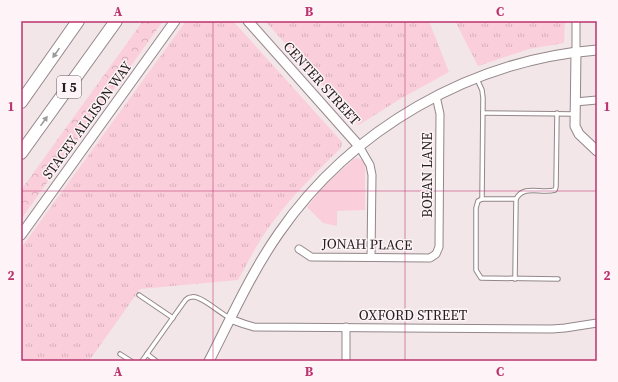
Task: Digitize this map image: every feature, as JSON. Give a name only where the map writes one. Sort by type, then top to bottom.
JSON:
[{"type":"highway","name":"I 5","points":[[21,102],[78,21]]},
{"type":"highway","name":"I 5","points":[[21,153],[116,21]]},
{"type":"street","name":"STACEY ALLISON WAY","points":[[21,235],[175,21]]},
{"type":"street","name":"CENTER STREET","points":[[248,21],[360,146]]},
{"type":"street","points":[[576,21],[575,114],[577,130],[597,151]]},
{"type":"street","points":[[209,361],[257,267],[287,222],[323,180],[360,146],[383,128],[436,96],[477,78],[514,65],[576,52],[597,50]]},
{"type":"street","name":"BOEAN LANE","points":[[436,96],[440,114],[439,247],[436,254]]},
{"type":"street","points":[[575,102],[597,100]]},
{"type":"street","points":[[360,146],[370,165],[372,175],[371,257]]},
{"type":"street","name":"JONAH PLACE","points":[[300,249],[311,257],[430,258],[436,254]]},
{"type":"street","name":"OXFORD STREET","points":[[230,319],[254,327],[552,329],[597,323]]},
{"type":"street","points":[[346,327],[346,361]]},
{"type":"lane","points":[[477,78],[482,90],[483,112],[482,198]]},
{"type":"lane","points":[[483,112],[575,114]]},
{"type":"lane","points":[[515,279],[516,199],[522,191],[555,190],[557,114]]},
{"type":"lane","points":[[516,199],[482,198],[478,201],[476,208],[476,273],[481,278],[558,279]]},
{"type":"lane","points":[[139,294],[172,318]]},
{"type":"lane","points":[[142,361],[184,302],[192,296],[200,299],[230,319]]},
{"type":"lane","points":[[120,354],[131,361]]},
{"type":"lane","points":[[147,354],[156,361]]},
{"type":"green space","points":[[143,21],[163,21],[21,219],[21,190]]},
{"type":"green space","points":[[186,21],[233,21],[342,142],[341,148],[322,166],[277,216],[260,240],[238,280],[140,289],[89,361],[21,361],[21,248]]},
{"type":"green space","points":[[265,21],[429,21],[449,72],[400,99],[359,125]]},
{"type":"green space","points":[[455,21],[565,21],[564,43],[529,49],[478,66]]},
{"type":"green space","points":[[358,158],[363,161],[365,165],[365,210],[337,211],[337,226],[323,223],[307,207],[327,183],[354,159]]}]
